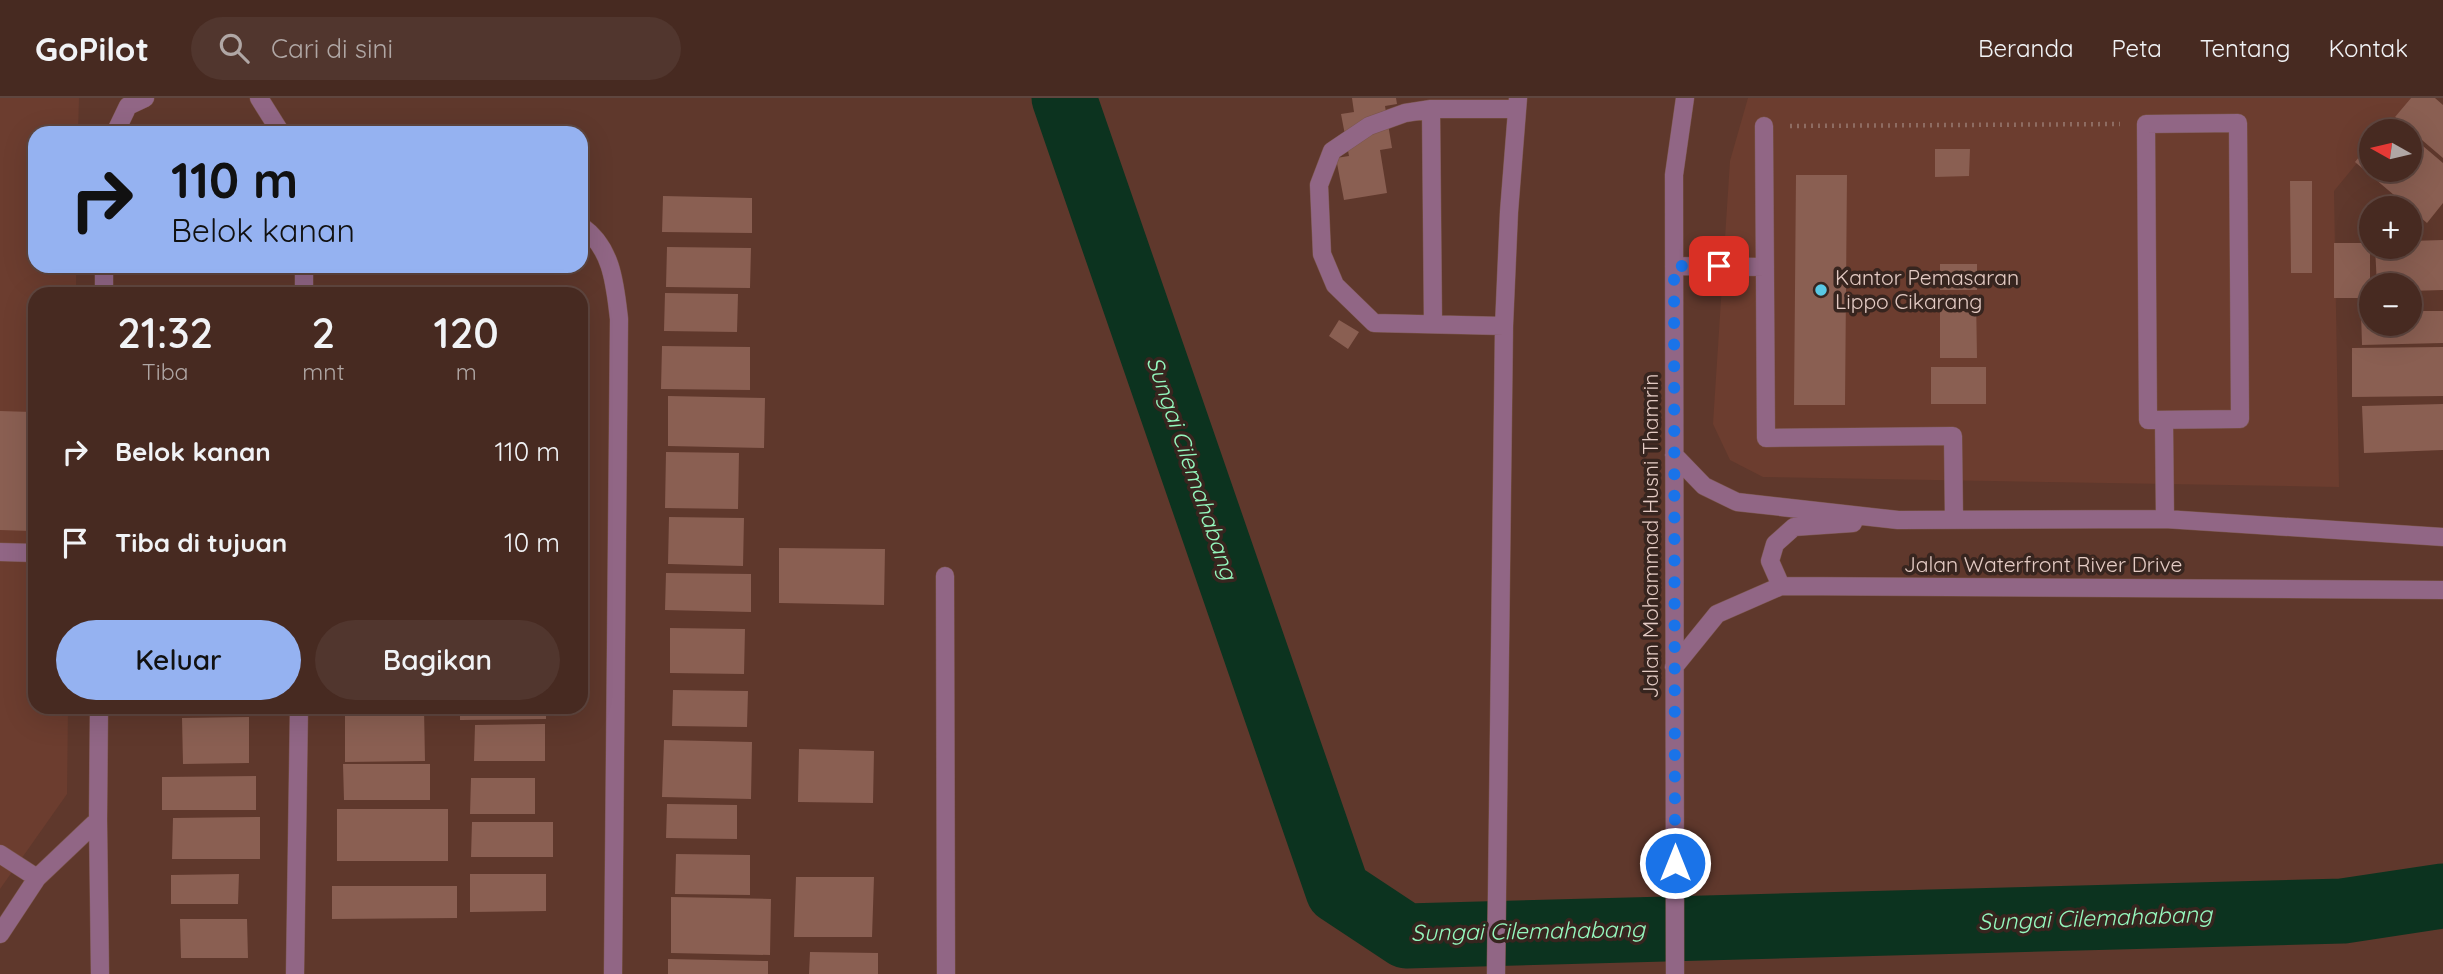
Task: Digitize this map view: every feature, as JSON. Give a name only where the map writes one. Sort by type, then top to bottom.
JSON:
[{"type":"street","points":[[118,126],[128,106],[145,98]]},
{"type":"street","points":[[259,98],[277,126]]},
{"type":"street","name":"Jalan Mohammad Husni Thamrin","points":[[1675,974],[1674,174],[1685,98]]},
{"type":"street","points":[[1496,974],[1504,327],[1517,104],[1405,113],[1369,126],[1332,151],[1319,186],[1322,254],[1335,285],[1374,323],[1504,327]]},
{"type":"street","points":[[1431,109],[1433,324]]},
{"type":"street","points":[[2238,123],[2240,419],[2148,420],[2146,124],[2238,123]]},
{"type":"street","points":[[1764,126],[1766,438],[1953,436],[1954,520]]},
{"type":"street","points":[[588,230],[601,246],[614,276],[619,319],[613,974]]},
{"type":"street","points":[[1674,266],[1765,267]]},
{"type":"street","points":[[2164,420],[2165,519]]},
{"type":"street","points":[[1674,455],[1704,486],[1737,502],[1898,520]]},
{"type":"street","points":[[1781,586],[1770,561],[1775,544],[1794,527],[1898,520],[2165,519],[2443,537]]},
{"type":"street","points":[[0,552],[28,553]]},
{"type":"street","points":[[945,576],[946,974]]},
{"type":"street","name":"Jalan Waterfront River Drive","points":[[1674,667],[1717,614],[1781,586],[2443,590]]},
{"type":"street","points":[[99,714],[100,974]]},
{"type":"street","points":[[295,974],[299,714]]},
{"type":"street","points":[[0,934],[37,878],[98,820]]},
{"type":"street","points":[[0,854],[37,878]]},
{"type":"path","points":[[1764,126],[2146,124]]},
{"type":"shaded area","points":[[0,98],[79,98],[78,126],[28,126],[28,273],[76,273],[76,287],[28,287],[28,714],[68,714],[67,794],[0,889]]},
{"type":"shaded area","points":[[1748,98],[2411,98],[2394,119],[2359,119],[2359,161],[2334,191],[2339,487],[1763,477],[1730,460],[1713,424],[1730,161]]},
{"type":"building","points":[[1352,98],[1396,98],[1397,104],[1385,106],[1392,148],[1380,150],[1387,193],[1344,200],[1336,158],[1349,156],[1341,114],[1354,112]]},
{"type":"building","points":[[2411,98],[2435,98],[2443,105],[2443,158],[2422,140],[2422,119],[2395,117]]},
{"type":"building","points":[[2422,145],[2443,163],[2443,203],[2427,223],[2422,219],[2422,196],[2395,196],[2379,182],[2422,182]]},
{"type":"building","points":[[1935,149],[1970,149],[1969,176],[1935,177]]},
{"type":"building","name":"Kantor Pemasaran Lippo Cikarang","points":[[1796,175],[1847,175],[1845,405],[1794,405]]},
{"type":"building","points":[[2290,181],[2312,181],[2312,273],[2291,273]]},
{"type":"building","points":[[663,196],[752,198],[752,233],[662,232]]},
{"type":"building","points":[[2443,240],[2443,290],[2422,291],[2422,273],[2376,273],[2376,259],[2422,259],[2422,241]]},
{"type":"building","points":[[2334,243],[2359,243],[2359,259],[2370,259],[2370,273],[2359,273],[2359,298],[2334,298]]},
{"type":"building","points":[[667,247],[751,248],[750,288],[666,287]]},
{"type":"building","points":[[1940,264],[1977,264],[1977,290],[1940,290]]},
{"type":"building","points":[[171,273],[240,273],[240,275]]},
{"type":"building","points":[[665,293],[738,294],[737,332],[664,331]]},
{"type":"building","points":[[1976,296],[1977,358],[1940,358],[1940,297]]},
{"type":"building","points":[[2422,311],[2443,311],[2443,343],[2362,345],[2362,336],[2422,336]]},
{"type":"building","points":[[1339,320],[1359,332],[1348,349],[1329,336]]},
{"type":"building","points":[[662,346],[750,347],[750,390],[661,389]]},
{"type":"building","points":[[2443,347],[2443,396],[2352,397],[2352,348]]},
{"type":"building","points":[[1931,367],[1986,367],[1986,404],[1931,404]]},
{"type":"building","points":[[668,396],[765,398],[764,448],[668,446]]},
{"type":"building","points":[[2443,404],[2443,450],[2364,453],[2362,406]]},
{"type":"building","points":[[0,411],[28,412],[28,531],[0,530]]},
{"type":"building","points":[[666,452],[739,453],[738,509],[665,508]]},
{"type":"building","points":[[669,517],[744,518],[743,566],[668,564]]},
{"type":"building","points":[[779,548],[885,549],[884,605],[779,603]]},
{"type":"building","points":[[666,573],[751,574],[751,612],[665,610]]},
{"type":"building","points":[[670,628],[745,629],[744,674],[670,673]]},
{"type":"building","points":[[673,690],[748,691],[747,727],[672,726]]},
{"type":"building","points":[[345,714],[424,714],[425,761],[345,762]]},
{"type":"building","points":[[460,714],[546,714],[546,719],[460,720]]},
{"type":"building","points":[[249,717],[249,763],[183,764],[182,718]]},
{"type":"building","points":[[545,724],[545,761],[474,761],[475,725]]},
{"type":"building","points":[[664,740],[752,742],[751,799],[662,797]]},
{"type":"building","points":[[799,749],[874,751],[873,803],[798,802]]},
{"type":"building","points":[[343,764],[430,764],[430,800],[344,800]]},
{"type":"building","points":[[256,776],[256,810],[162,810],[162,777]]},
{"type":"building","points":[[471,778],[535,778],[535,814],[470,814]]},
{"type":"building","points":[[667,804],[737,805],[737,839],[666,838]]},
{"type":"building","points":[[337,809],[448,809],[448,861],[337,861]]},
{"type":"building","points":[[260,817],[260,859],[172,859],[173,818]]},
{"type":"building","points":[[472,822],[553,822],[553,857],[471,857]]},
{"type":"building","points":[[676,854],[750,855],[750,895],[675,894]]},
{"type":"building","points":[[239,874],[238,904],[171,904],[171,875]]},
{"type":"building","points":[[470,874],[546,874],[546,911],[470,912]]},
{"type":"building","points":[[796,877],[874,877],[872,937],[794,937]]},
{"type":"building","points":[[332,886],[457,886],[457,918],[332,919]]},
{"type":"building","points":[[671,897],[771,899],[770,955],[671,953]]},
{"type":"building","points":[[180,919],[247,919],[248,958],[181,958]]},
{"type":"building","points":[[810,952],[878,953],[878,974],[809,974]]},
{"type":"building","points":[[668,959],[768,961],[768,974],[668,974]]},
{"type":"waterway","name":"Sungai Cilemahabang","points":[[1064,98],[1338,891],[1406,936],[2343,911],[2443,896]]},
{"type":"place","name":"Kantor Pemasaran Lippo Cikarang","points":[[1821,290]]},
{"type":"route","points":[[1675,863],[1674,266],[1719,266]]}]
